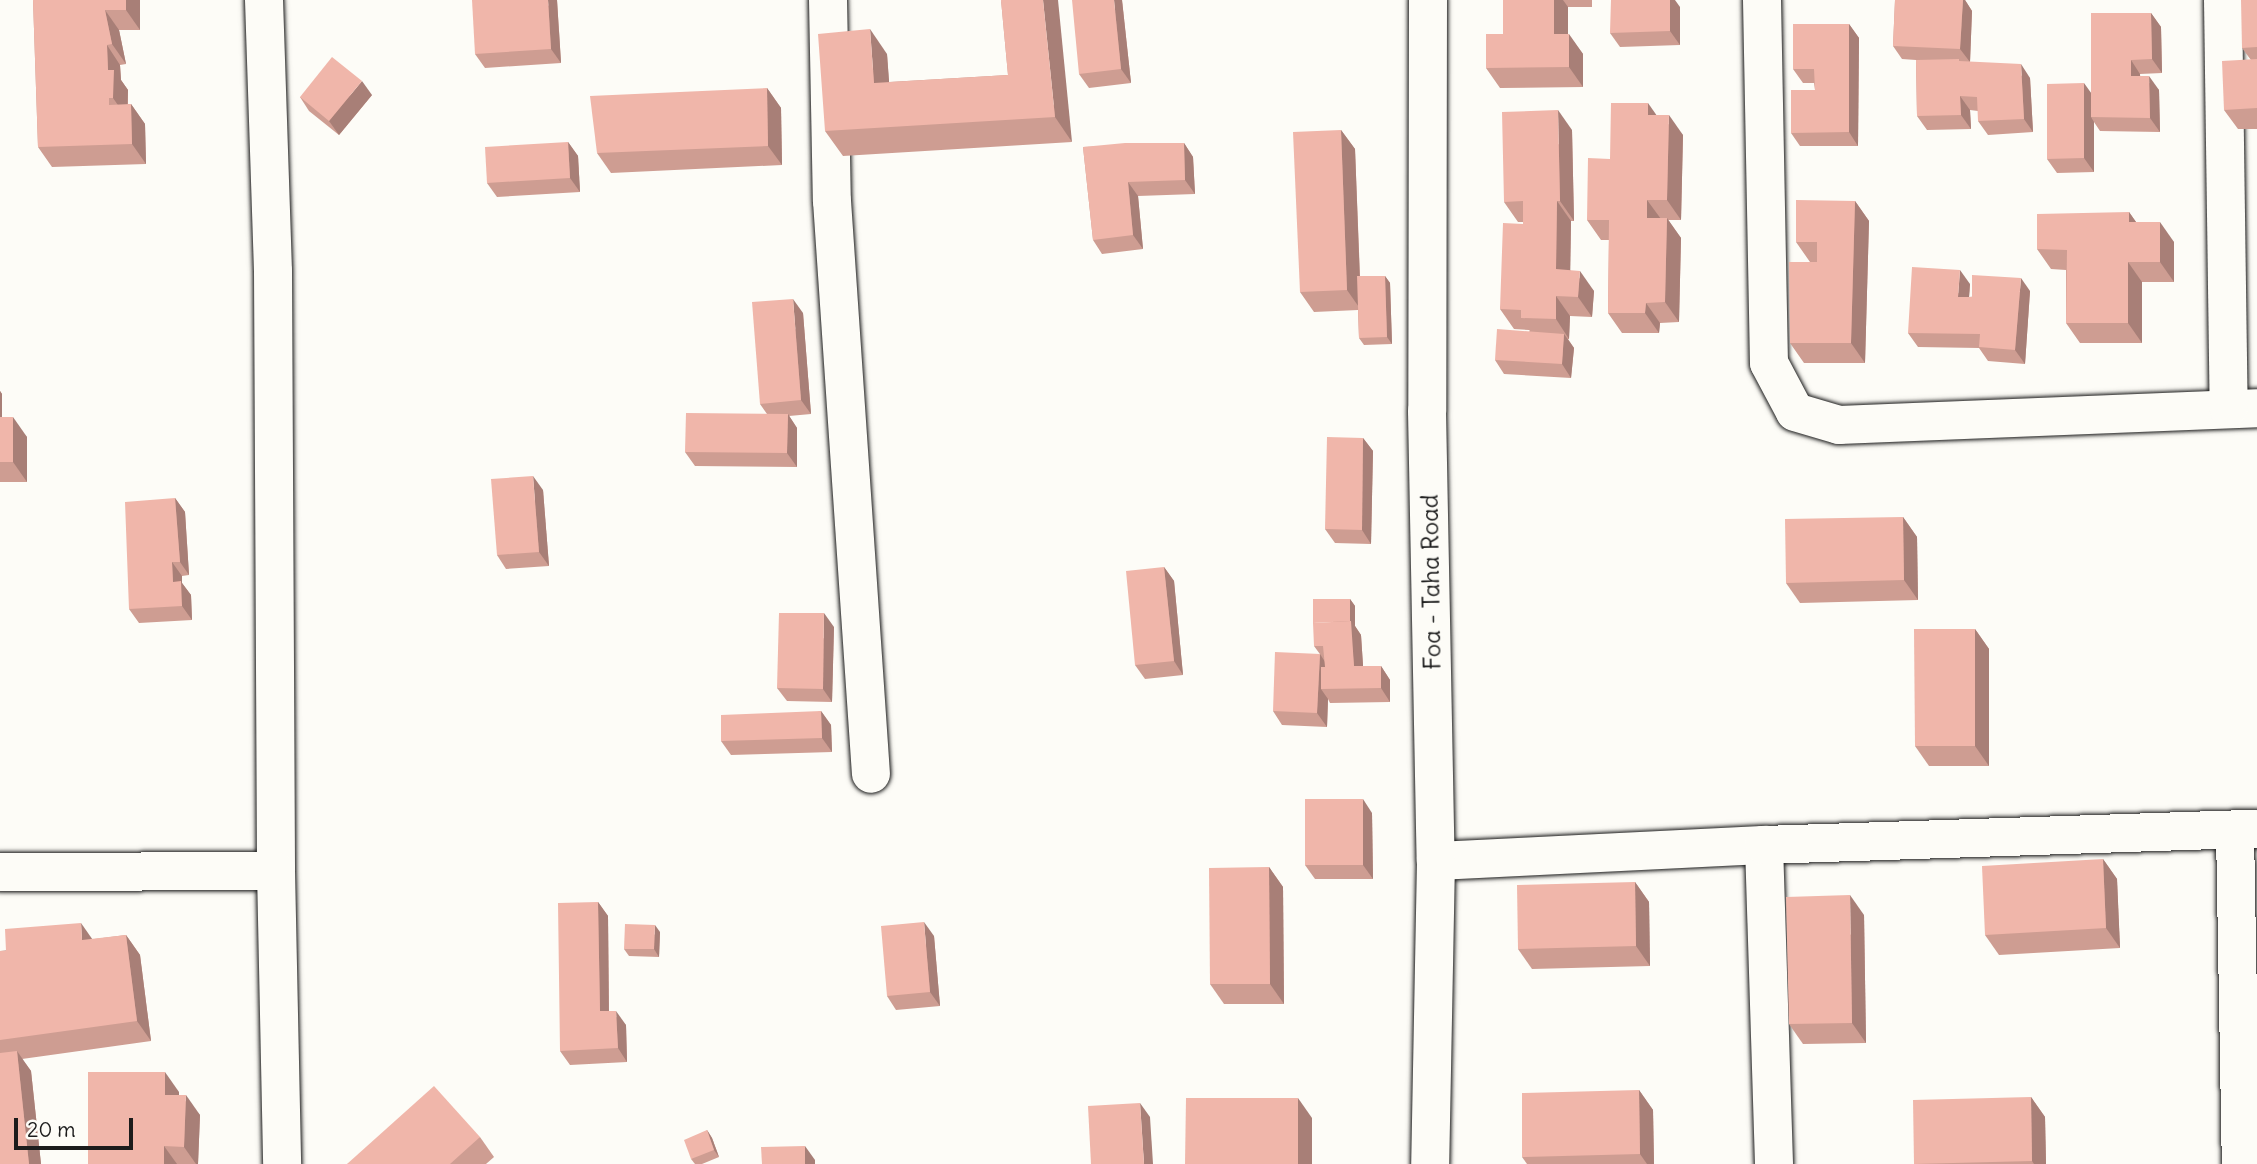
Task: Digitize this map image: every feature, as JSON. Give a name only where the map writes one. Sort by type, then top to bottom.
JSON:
[{"type":"street","points":[[264,0],[273,271],[276,871],[282,1164]]},
{"type":"street","points":[[828,0],[832,201],[871,774]]},
{"type":"street","name":"Foa - Taha Road","points":[[1428,0],[1427,411],[1436,861],[1430,1164]]},
{"type":"street","points":[[1762,0],[1769,363],[1795,412],[1839,425],[2243,408],[2222,0]]},
{"type":"street","points":[[1436,861],[1764,845],[2246,830],[2241,1164]]},
{"type":"street","points":[[1764,845],[1774,1164]]},
{"type":"street","points":[[0,872],[276,871]]},
{"type":"building","points":[[33,0],[126,0],[126,10],[105,10],[112,44],[107,45],[108,70],[114,70],[113,98],[109,98],[109,105],[131,104],[132,144],[38,147]]},
{"type":"building","points":[[472,0],[548,0],[551,49],[475,54]]},
{"type":"building","points":[[1001,0],[1043,0],[1055,117],[825,131],[818,34],[870,29],[874,83],[1008,75]]},
{"type":"building","points":[[1072,0],[1114,0],[1121,69],[1079,74]]},
{"type":"building","points":[[1503,0],[1554,0],[1554,34],[1569,34],[1569,67],[1486,68],[1486,34],[1503,34]]},
{"type":"building","points":[[1611,0],[1670,0],[1670,31],[1610,33]]},
{"type":"building","points":[[1895,0],[1963,0],[1960,49],[1893,46]]},
{"type":"building","points":[[2241,0],[2257,0],[2257,47],[2242,48]]},
{"type":"building","points":[[2091,13],[2151,13],[2152,59],[2131,60],[2131,76],[2149,76],[2150,118],[2091,117]]},
{"type":"building","points":[[1793,24],[1849,24],[1849,132],[1791,133],[1791,90],[1815,90],[1814,69],[1793,69]]},
{"type":"building","points":[[332,57],[362,81],[329,121],[300,97]]},
{"type":"building","points":[[1959,59],[2021,64],[2024,119],[1978,121],[1977,97],[1960,96],[1961,115],[1917,116],[1916,60]]},
{"type":"building","points":[[2257,59],[2257,108],[2224,110],[2222,61]]},
{"type":"building","points":[[2084,83],[2084,158],[2047,159],[2047,84]]},
{"type":"building","points":[[767,88],[768,146],[597,153],[590,96]]},
{"type":"building","points":[[1611,103],[1648,103],[1648,115],[1669,115],[1667,200],[1647,200],[1647,218],[1667,218],[1665,302],[1646,303],[1645,313],[1608,313],[1609,220],[1587,220],[1588,158],[1610,159]]},
{"type":"building","points":[[1558,110],[1560,201],[1557,201],[1556,269],[1580,271],[1578,297],[1556,296],[1556,319],[1521,318],[1521,310],[1500,309],[1503,223],[1523,224],[1523,201],[1504,202],[1502,112]]},
{"type":"building","points":[[1341,130],[1347,290],[1300,292],[1293,132]]},
{"type":"building","points":[[568,142],[570,178],[487,183],[485,147]]},
{"type":"building","points":[[1125,143],[1184,143],[1185,180],[1128,182],[1133,235],[1093,240],[1083,147]]},
{"type":"building","points":[[1796,200],[1855,201],[1851,343],[1790,343],[1789,262],[1817,262],[1817,242],[1796,242]]},
{"type":"building","points":[[2129,212],[2129,222],[2160,222],[2160,262],[2128,262],[2128,323],[2066,323],[2067,250],[2037,249],[2037,214]]},
{"type":"building","points":[[1912,267],[1960,270],[1958,297],[1972,297],[1972,275],[2021,278],[2015,350],[1979,347],[1980,334],[1908,333]]},
{"type":"building","points":[[1357,276],[1385,276],[1387,337],[1359,338]]},
{"type":"building","points":[[793,299],[801,400],[760,404],[752,302]]},
{"type":"building","points":[[1497,329],[1564,334],[1562,364],[1495,360]]},
{"type":"building","points":[[686,413],[788,414],[787,453],[685,452]]},
{"type":"building","points":[[0,417],[13,417],[13,462],[0,462]]},
{"type":"building","points":[[1327,437],[1363,438],[1362,530],[1325,529]]},
{"type":"building","points":[[533,476],[539,552],[497,555],[491,479]]},
{"type":"building","points":[[175,498],[180,562],[172,562],[173,582],[181,581],[182,606],[129,609],[125,502]]},
{"type":"building","points":[[1903,517],[1904,580],[1786,583],[1785,519]]},
{"type":"building","points":[[1164,567],[1174,661],[1135,665],[1126,571]]},
{"type":"building","points":[[1313,599],[1350,599],[1350,621],[1313,623]]},
{"type":"building","points":[[779,613],[824,613],[823,689],[777,688]]},
{"type":"building","points":[[1351,621],[1354,666],[1381,666],[1381,688],[1321,689],[1321,667],[1325,667],[1323,646],[1314,646],[1313,623]]},
{"type":"building","points":[[1914,629],[1975,629],[1975,746],[1915,746]]},
{"type":"building","points":[[1275,652],[1320,654],[1317,713],[1273,711]]},
{"type":"building","points":[[821,711],[822,738],[721,741],[721,715]]},
{"type":"building","points":[[1305,799],[1363,799],[1363,865],[1305,865]]},
{"type":"building","points":[[2103,859],[2106,928],[1985,935],[1982,866]]},
{"type":"building","points":[[1269,867],[1270,984],[1210,984],[1209,868]]},
{"type":"building","points":[[1635,882],[1636,946],[1518,949],[1517,885]]},
{"type":"building","points":[[1850,895],[1852,1023],[1789,1024],[1786,897]]},
{"type":"building","points":[[598,902],[600,1011],[616,1011],[618,1048],[560,1051],[558,903]]},
{"type":"building","points":[[924,922],[930,992],[887,996],[881,926]]},
{"type":"building","points":[[81,923],[82,940],[126,935],[137,1021],[0,1040],[0,951],[6,951],[5,929]]},
{"type":"building","points":[[625,924],[655,925],[654,949],[624,949]]},
{"type":"building","points":[[17,1051],[29,1164],[0,1164],[0,1053]]},
{"type":"building","points":[[88,1072],[165,1072],[165,1095],[186,1095],[184,1147],[164,1146],[164,1164],[88,1164]]},
{"type":"building","points":[[434,1086],[480,1137],[450,1164],[347,1164]]},
{"type":"building","points":[[1639,1090],[1640,1154],[1522,1157],[1522,1093]]},
{"type":"building","points":[[2031,1097],[2032,1161],[1914,1164],[1913,1100]]},
{"type":"building","points":[[1186,1098],[1298,1098],[1298,1164],[1185,1164]]},
{"type":"building","points":[[1140,1103],[1144,1164],[1091,1164],[1088,1106]]},
{"type":"building","points":[[707,1130],[714,1150],[691,1159],[684,1140]]},
{"type":"building","points":[[805,1146],[805,1164],[762,1164],[761,1147]]}]
